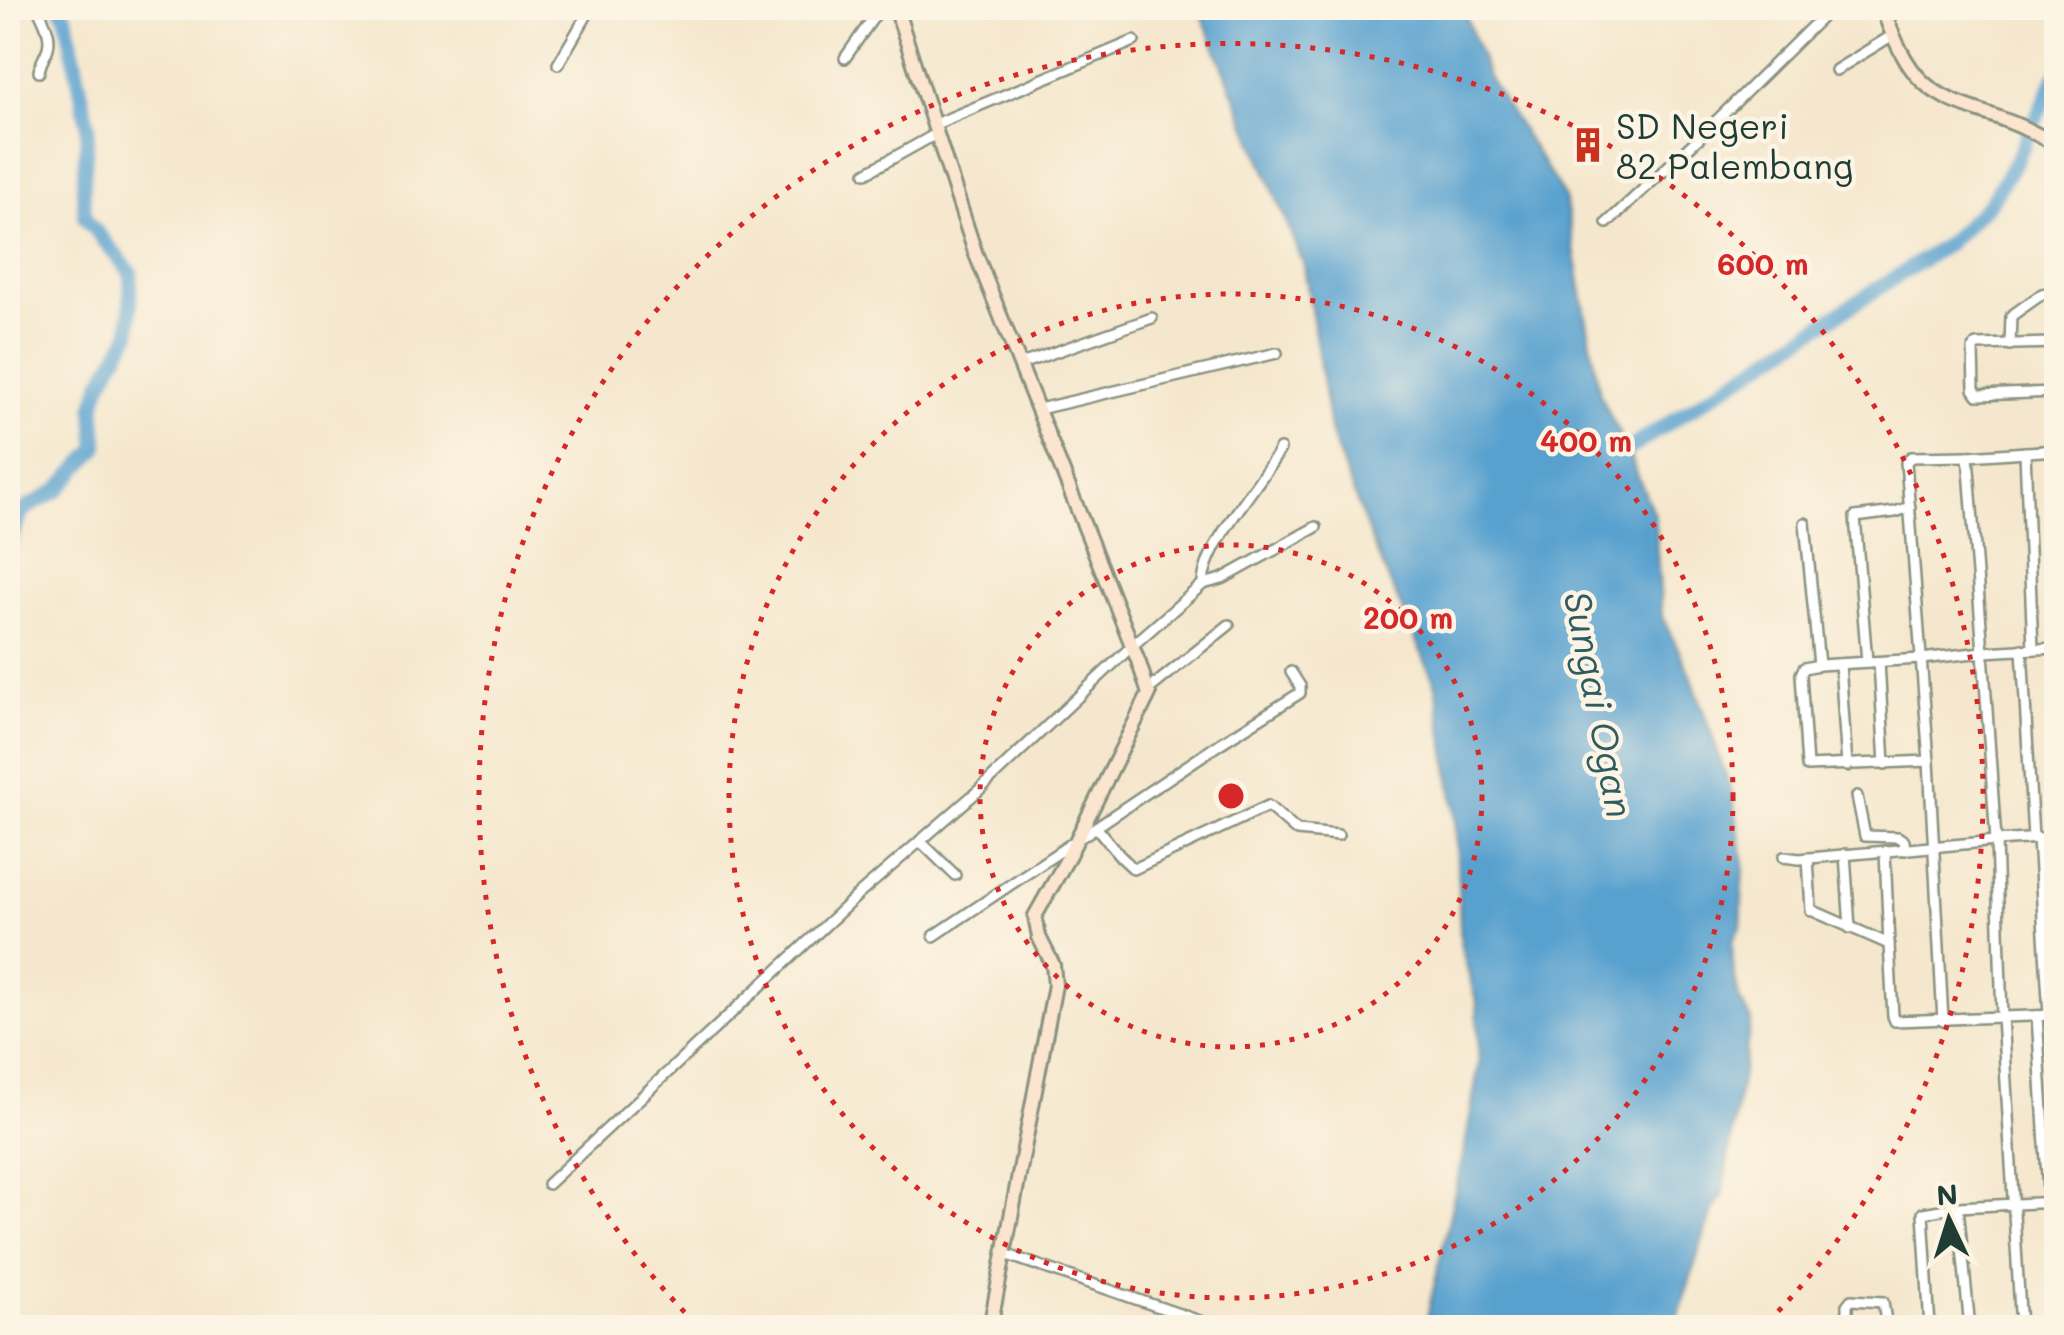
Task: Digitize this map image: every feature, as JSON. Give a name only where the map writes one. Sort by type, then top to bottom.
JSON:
[{"type":"street","points":[[38,8],[49,39],[39,72]]},
{"type":"street","points":[[558,64],[591,8]]},
{"type":"street","points":[[845,58],[880,8]]},
{"type":"street","points":[[896,8],[975,252],[1148,694],[1035,916],[1038,938],[1053,965],[1055,985],[990,1328]]},
{"type":"street","points":[[1608,224],[1831,8]]},
{"type":"street","points":[[1882,8],[1910,66],[1922,81],[1955,103],[2008,121],[2053,143]]},
{"type":"street","points":[[1836,70],[1893,34]]},
{"type":"street","points":[[866,173],[935,130],[1134,41]]},
{"type":"street","points":[[2010,345],[2011,316],[2042,294],[2056,292]]},
{"type":"street","points":[[1021,364],[1152,318]]},
{"type":"street","points":[[2056,343],[1973,347],[1976,393],[2056,392]]},
{"type":"street","points":[[1039,408],[1276,353]]},
{"type":"street","points":[[1203,584],[1205,566],[1225,530],[1280,449]]},
{"type":"street","points":[[1943,1021],[1908,460],[2056,450]]},
{"type":"street","points":[[1885,851],[1894,1019],[1943,1021],[2053,1015],[2036,838],[2027,649],[2025,452]]},
{"type":"street","points":[[1968,456],[1996,841],[2002,1017],[2021,1328]]},
{"type":"street","points":[[1885,764],[1855,516],[1910,507]]},
{"type":"street","points":[[1805,523],[1819,665]]},
{"type":"street","points":[[548,1184],[859,894],[923,843],[1203,584],[1222,579],[1316,526]]},
{"type":"street","points":[[1147,687],[1229,625]]},
{"type":"street","points":[[1929,761],[1809,767],[1801,674],[1804,668],[2056,648]]},
{"type":"street","points":[[1840,664],[1847,766]]},
{"type":"street","points":[[934,936],[1300,693],[1291,672]]},
{"type":"street","points":[[1856,796],[1864,836],[1898,837],[1904,841],[1905,850]]},
{"type":"street","points":[[1096,828],[1137,869],[1268,806],[1292,828],[1338,835]]},
{"type":"street","points":[[1784,857],[2056,837]]},
{"type":"street","points":[[923,843],[956,876]]},
{"type":"street","points":[[1846,854],[1850,928]]},
{"type":"street","points":[[1808,858],[1811,910],[1889,944]]},
{"type":"street","points":[[2037,1016],[2053,1202],[2056,1320]]},
{"type":"street","points":[[1930,1328],[1922,1214],[1958,1207],[2053,1202]]},
{"type":"street","points":[[1958,1207],[1970,1328]]},
{"type":"street","points":[[1004,1254],[1220,1328]]},
{"type":"street","points":[[1847,1328],[1847,1305],[1851,1300],[1883,1302],[1887,1328]]},
{"type":"water","name":"Sungai Ogan","points":[[1199,8],[1463,8],[1488,77],[1565,198],[1600,395],[1654,515],[1662,617],[1690,673],[1733,796],[1744,864],[1741,926],[1732,941],[1733,967],[1739,999],[1751,1019],[1722,1195],[1710,1216],[1675,1327],[1425,1327],[1479,1064],[1477,1003],[1461,947],[1455,811],[1436,685],[1375,549],[1331,434],[1304,265]]},
{"type":"waterway","points":[[8,546],[22,511],[58,490],[97,448],[94,407],[101,383],[130,333],[131,273],[85,218],[88,126],[61,8]]},
{"type":"waterway","points":[[1627,450],[1947,244],[1991,201],[2017,159],[2056,76]]},
{"type":"place","name":"SD Negeri 82 Palembang","points":[[1588,145]]}]
